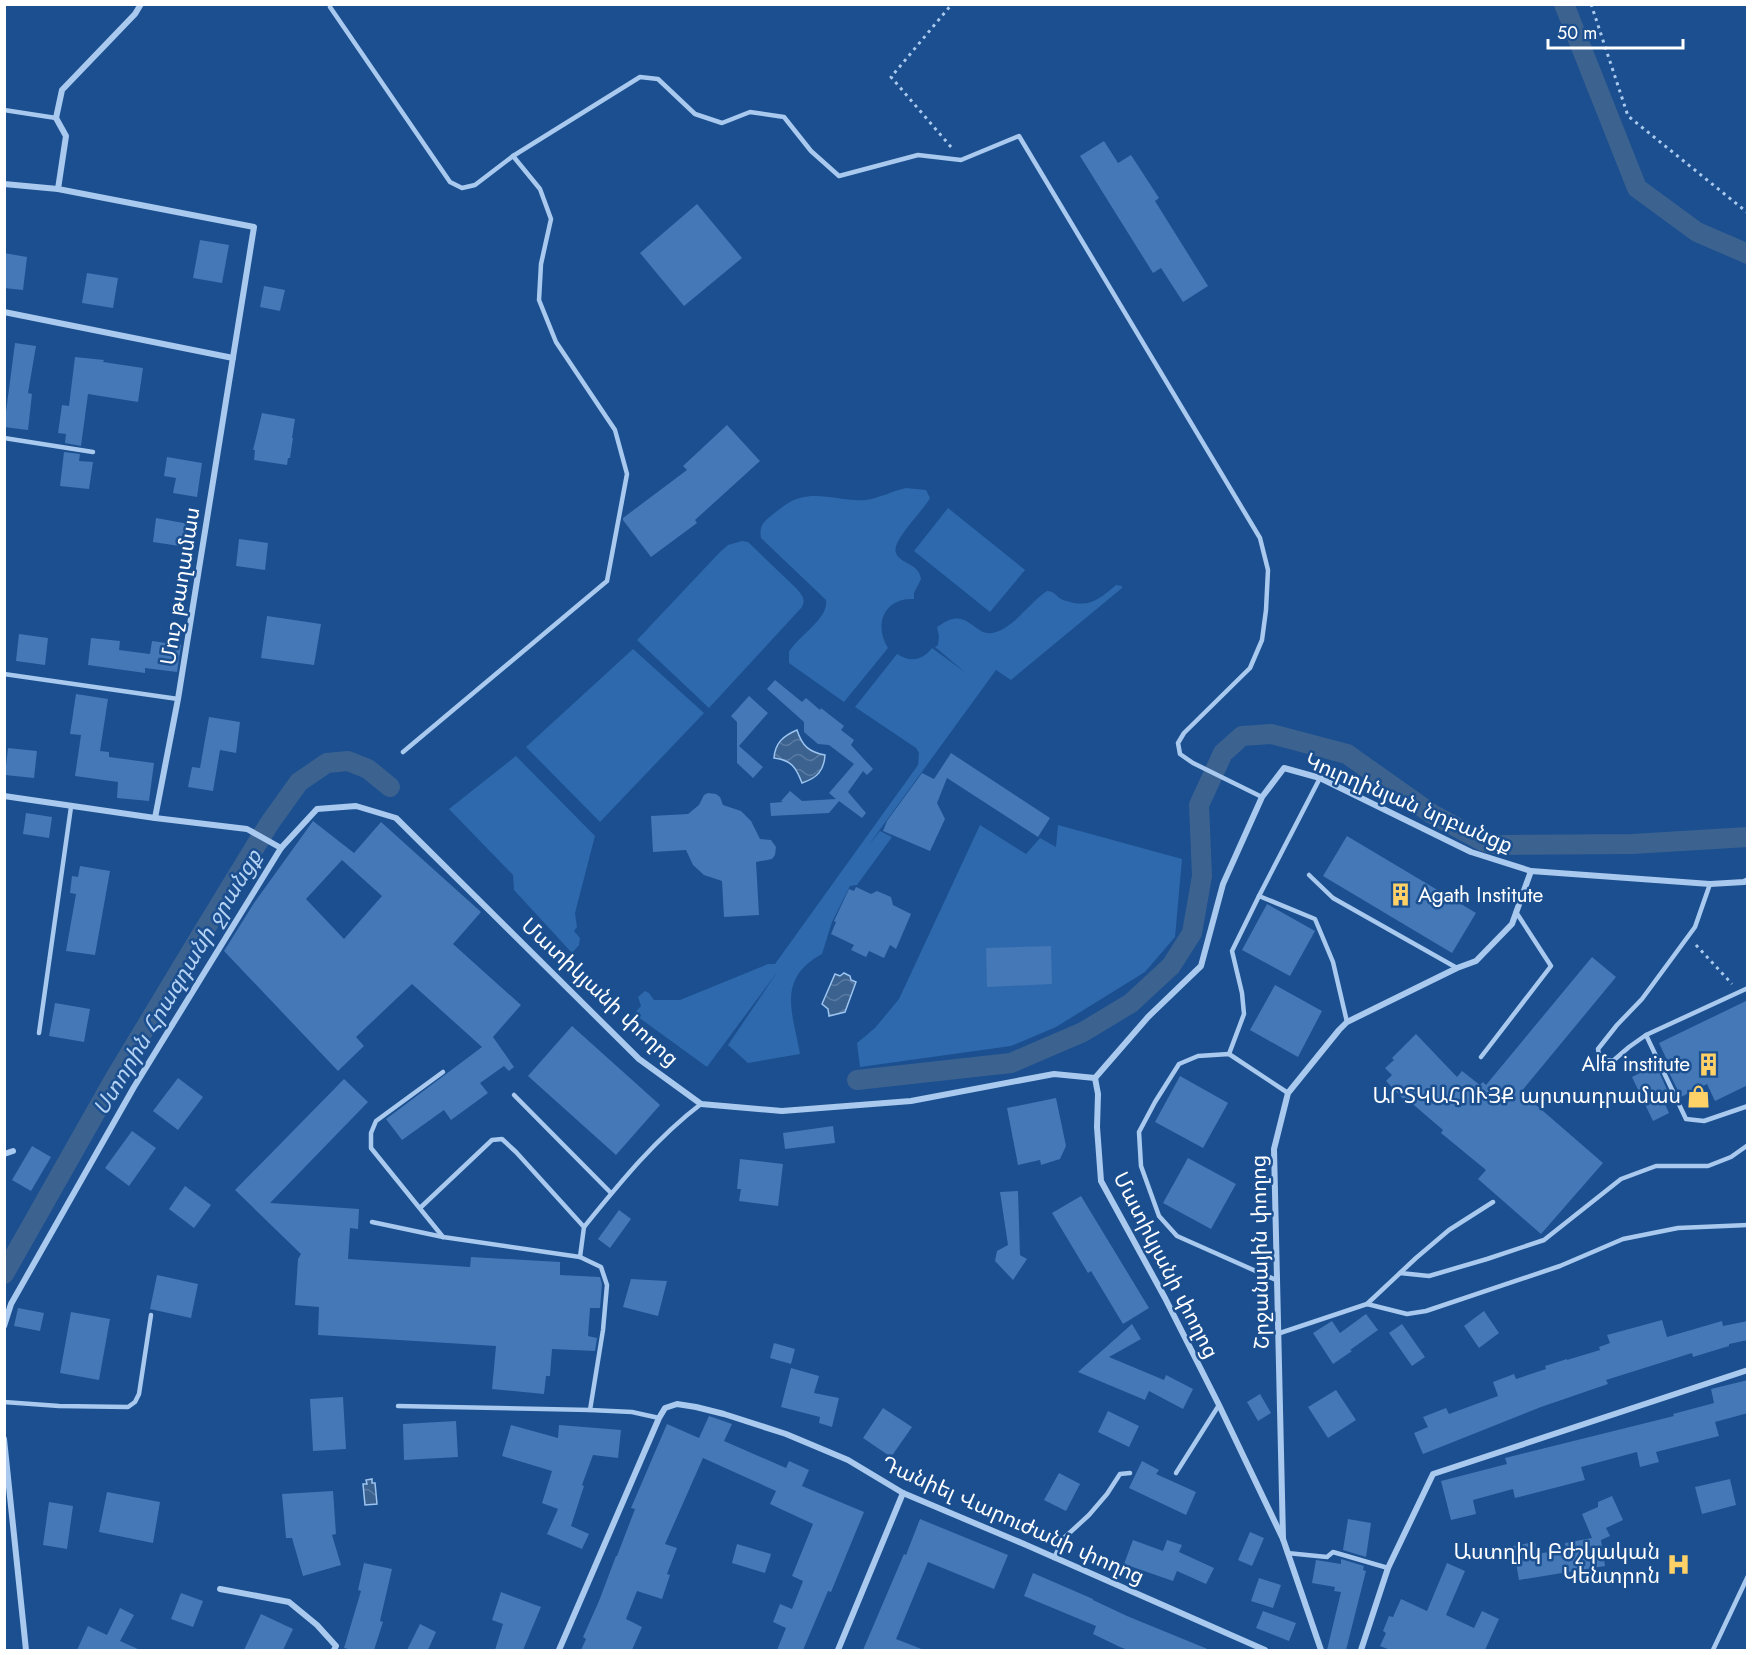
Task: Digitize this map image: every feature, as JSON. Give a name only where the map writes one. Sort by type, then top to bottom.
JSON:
[{"type":"street","points":[[58,189],[66,136],[56,118],[62,90],[135,14],[141,4]]},
{"type":"street","name":"Մուշ թաղամաս","points":[[4,184],[58,189],[254,227],[178,699],[155,818]]},
{"type":"street","points":[[4,312],[233,358]]},
{"type":"street","name":"Կուրղինյան նրբանցք","points":[[1095,1078],[1148,1017],[1201,966],[1223,884],[1262,797],[1284,768],[1320,778],[1471,852],[1531,871],[1710,884],[1748,880]]},
{"type":"street","points":[[4,796],[71,807],[248,829],[282,848]]},
{"type":"street","name":"Մատիկյանի փողոց","points":[[4,1326],[11,1304],[134,1087],[282,848],[317,808],[356,806],[396,818],[639,1059],[701,1104]]},
{"type":"street","name":"Շրջանային փողոց","points":[[1283,1539],[1274,1149],[1288,1093],[1347,1022],[1476,961],[1512,924],[1531,871]]},
{"type":"street","points":[[701,1104],[782,1111],[910,1101],[1054,1074],[1095,1078]]},
{"type":"street","name":"Մատիկյանի փողոց","points":[[1095,1078],[1098,1094],[1097,1128],[1101,1181],[1165,1298],[1283,1539],[1321,1650]]},
{"type":"street","points":[[4,1154],[13,1150]]},
{"type":"street","points":[[1361,1650],[1388,1568],[1433,1474],[1748,1370]]},
{"type":"street","name":"Դանիել Վարուժանի փողոց","points":[[659,1418],[665,1408],[676,1404],[724,1414],[786,1434],[848,1460],[903,1493],[1265,1650]]},
{"type":"street","points":[[560,1650],[659,1418]]},
{"type":"street","points":[[4,1439],[26,1650]]},
{"type":"street","points":[[838,1650],[903,1493]]},
{"type":"street","points":[[220,1589],[289,1602],[317,1624],[336,1646],[334,1650]]},
{"type":"lane","points":[[330,4],[450,182],[462,188],[475,185],[513,156],[640,77],[658,79],[694,114],[722,123],[750,112],[784,117],[811,151],[839,176],[918,155],[962,160],[1019,136],[1260,538],[1268,570],[1262,640],[1250,668],[1184,733],[1178,743],[1180,754],[1193,763],[1262,797]]},
{"type":"lane","points":[[4,110],[56,118]]},
{"type":"lane","points":[[403,752],[607,581],[627,474],[615,430],[556,342],[539,300],[541,264],[551,219],[540,189],[513,156]]},
{"type":"lane","points":[[4,438],[93,452]]},
{"type":"lane","points":[[4,674],[178,699]]},
{"type":"lane","points":[[1229,1054],[1244,1014],[1233,951],[1320,778]]},
{"type":"lane","points":[[39,1033],[71,807]]},
{"type":"lane","points":[[1309,875],[1333,898],[1457,968]]},
{"type":"lane","points":[[1710,884],[1695,927],[1642,999],[1598,1049],[1600,1061],[1614,1060],[1646,1035],[1748,988]]},
{"type":"lane","points":[[1259,896],[1315,919],[1333,962],[1347,1022]]},
{"type":"lane","points":[[1481,1058],[1551,966],[1516,912]]},
{"type":"lane","points":[[1646,1035],[1686,1119],[1704,1121],[1748,1106]]},
{"type":"lane","points":[[1276,1280],[1177,1236],[1159,1216],[1141,1166],[1138,1132],[1179,1064],[1198,1056],[1229,1054],[1288,1093]]},
{"type":"lane","points":[[443,1072],[376,1121],[371,1134],[371,1148],[443,1237]]},
{"type":"lane","points":[[514,1095],[611,1194]]},
{"type":"lane","points":[[580,1257],[584,1227],[678,1121],[701,1104]]},
{"type":"lane","points":[[420,1208],[492,1140],[502,1139],[584,1227]]},
{"type":"lane","points":[[1400,1273],[1429,1276],[1544,1240],[1621,1179],[1656,1166],[1708,1166],[1731,1157],[1748,1146]]},
{"type":"lane","points":[[1277,1334],[1367,1304],[1449,1230],[1493,1202]]},
{"type":"lane","points":[[372,1222],[443,1237],[580,1257],[601,1267],[607,1285],[603,1330],[590,1410]]},
{"type":"lane","points":[[1367,1304],[1407,1314],[1426,1311],[1560,1266],[1623,1239],[1678,1228],[1748,1225]]},
{"type":"lane","points":[[4,1402],[128,1407],[135,1402],[139,1394],[151,1315]]},
{"type":"lane","points":[[1176,1473],[1219,1405]]},
{"type":"lane","points":[[398,1406],[590,1410],[632,1413],[659,1418]]},
{"type":"lane","points":[[1054,1558],[1064,1538],[1089,1515],[1120,1474],[1130,1473]]},
{"type":"lane","points":[[1287,1553],[1328,1557],[1333,1552],[1388,1568]]},
{"type":"lane","points":[[1713,1650],[1748,1576]]},
{"type":"path","points":[[952,4],[891,77],[962,160]]},
{"type":"path","points":[[1590,4],[1628,116],[1748,213]]},
{"type":"path","points":[[1688,937],[1739,992]]},
{"type":"shaded area","points":[[906,488],[926,490],[930,498],[903,533],[896,548],[898,557],[917,570],[921,579],[914,593],[914,599],[896,602],[889,607],[882,621],[884,639],[888,648],[844,702],[789,663],[789,652],[823,614],[826,600],[761,538],[761,527],[766,520],[782,508],[800,498],[816,496],[866,500]]},
{"type":"shaded area","points":[[948,508],[1025,570],[990,612],[914,551]]},
{"type":"shaded area","points":[[742,541],[748,542],[796,588],[804,602],[802,607],[709,708],[637,640],[720,552],[728,545]]},
{"type":"shaded area","points":[[1116,585],[1122,588],[1011,680],[996,670],[868,846],[880,831],[892,837],[857,885],[850,886],[832,922],[822,954],[798,974],[793,986],[792,1011],[800,1054],[748,1063],[728,1045],[778,971],[707,1067],[634,1014],[641,1006],[638,997],[645,991],[654,1000],[680,1000],[768,964],[775,964],[918,765],[919,753],[916,748],[855,707],[897,654],[907,659],[916,659],[921,658],[932,648],[966,673],[935,647],[938,645],[939,636],[937,627],[945,622],[965,620],[984,632],[996,632],[1010,625],[1047,591],[1063,600],[1080,604],[1098,599]]},
{"type":"shaded area","points":[[633,649],[704,713],[600,822],[526,747]]},
{"type":"shaded area","points":[[516,756],[595,836],[575,913],[577,927],[574,931],[580,938],[579,945],[572,953],[514,890],[513,875],[449,809]]},
{"type":"shaded area","points":[[980,825],[1026,854],[1040,838],[1056,847],[1058,825],[1182,859],[1175,937],[1145,972],[1056,1027],[1011,1046],[860,1067],[857,1043],[875,1028],[899,999]]},
{"type":"water","points":[[797,730],[807,747],[825,755],[819,773],[802,783],[792,765],[785,760],[774,758],[776,748],[781,741]]},
{"type":"water","points":[[844,973],[856,982],[845,1012],[829,1016],[828,1009],[822,1004],[835,974],[840,976]]},
{"type":"water","points":[[372,1479],[372,1483],[375,1483],[377,1504],[365,1505],[363,1484],[367,1484],[366,1480]]},
{"type":"building","points":[[1104,141],[1118,163],[1131,155],[1159,198],[1155,201],[1208,286],[1183,302],[1161,268],[1153,273],[1080,156]]},
{"type":"building","points":[[697,204],[742,258],[684,306],[640,253]]},
{"type":"building","points":[[200,240],[229,245],[222,283],[193,278]]},
{"type":"building","points":[[4,253],[27,257],[23,290],[4,288]]},
{"type":"building","points":[[87,273],[118,278],[113,308],[82,303]]},
{"type":"building","points":[[264,286],[285,290],[280,311],[260,307]]},
{"type":"building","points":[[15,343],[36,346],[28,393],[32,394],[28,430],[4,427]]},
{"type":"building","points":[[75,357],[143,368],[138,402],[88,394],[81,446],[65,443],[66,434],[58,433],[62,405],[69,406]]},
{"type":"building","points":[[262,413],[295,419],[287,465],[254,460],[255,450],[253,450]]},
{"type":"building","points":[[727,425],[760,461],[695,520],[697,523],[651,557],[623,518],[687,470],[683,466]]},
{"type":"building","points":[[64,452],[80,454],[79,461],[93,462],[89,489],[60,486]]},
{"type":"building","points":[[167,457],[202,463],[197,497],[173,493],[176,478],[164,476]]},
{"type":"building","points":[[156,518],[189,524],[186,547],[153,542]]},
{"type":"building","points":[[239,539],[268,543],[265,570],[236,566]]},
{"type":"building","points":[[267,616],[321,624],[314,665],[261,658]]},
{"type":"building","points":[[19,634],[48,638],[45,665],[16,661]]},
{"type":"building","points":[[91,638],[120,641],[119,650],[150,654],[152,641],[181,645],[177,672],[145,668],[145,673],[88,665]]},
{"type":"building","points":[[775,680],[802,702],[806,698],[844,726],[841,730],[854,740],[851,745],[873,769],[867,775],[863,771],[848,792],[866,813],[862,818],[839,801],[829,813],[771,816],[770,803],[783,802],[781,801],[790,791],[802,801],[836,799],[829,793],[854,764],[829,745],[818,744],[804,732],[804,722],[767,689]]},
{"type":"building","points":[[76,694],[108,699],[100,751],[109,752],[109,757],[154,763],[149,801],[117,798],[118,782],[75,776],[81,735],[70,734]]},
{"type":"building","points":[[749,696],[768,713],[739,746],[763,767],[753,778],[737,763],[737,722],[731,716]]},
{"type":"building","points":[[209,717],[240,722],[236,753],[220,750],[213,791],[188,787],[192,767],[200,768]]},
{"type":"building","points":[[8,748],[37,751],[34,778],[5,775]]},
{"type":"building","points":[[951,753],[1050,818],[1038,837],[947,778],[937,803],[945,819],[930,851],[883,831],[887,821],[922,773],[934,779]]},
{"type":"building","points":[[708,793],[720,797],[723,805],[741,811],[751,821],[760,839],[771,840],[776,847],[772,859],[756,862],[759,915],[724,917],[722,881],[704,875],[693,865],[686,850],[653,852],[651,816],[688,814]]},
{"type":"building","points":[[26,813],[52,817],[49,838],[23,834]]},
{"type":"building","points":[[313,821],[354,853],[381,822],[481,912],[453,944],[521,1005],[493,1037],[514,1067],[509,1071],[504,1066],[480,1083],[488,1093],[451,1120],[444,1110],[402,1140],[386,1119],[482,1047],[412,984],[356,1037],[364,1046],[338,1071],[224,951],[254,903]],"holes":[[[342,860],[382,896],[344,939],[306,899]]]},
{"type":"building","name":"Agath Institute","points":[[1347,836],[1476,913],[1452,953],[1323,876]]},
{"type":"building","points":[[80,866],[110,871],[95,955],[66,951],[76,894],[70,893],[72,876],[78,877]]},
{"type":"building","points":[[856,887],[871,894],[877,891],[891,897],[893,905],[911,914],[896,949],[890,945],[884,958],[869,951],[866,957],[851,950],[854,945],[831,934],[836,922],[834,921],[849,889],[854,891]]},
{"type":"building","points":[[1267,904],[1315,931],[1290,976],[1242,950]]},
{"type":"building","points":[[1051,946],[1052,984],[987,987],[986,948]]},
{"type":"building","points":[[1592,957],[1616,977],[1521,1092],[1603,1163],[1541,1234],[1478,1179],[1486,1170],[1441,1133],[1443,1130],[1408,1100],[1406,1102],[1386,1081],[1392,1075],[1385,1068],[1416,1034],[1457,1077],[1462,1071],[1480,1085],[1483,1082],[1486,1085]]},
{"type":"building","points":[[1275,985],[1322,1011],[1298,1057],[1250,1030]]},
{"type":"building","name":"Alfa institute","points":[[1748,1000],[1748,1085],[1715,1101],[1707,1084],[1681,1097],[1664,1062],[1667,1060],[1659,1043]]},
{"type":"building","points":[[55,1003],[90,1009],[84,1042],[49,1036]]},
{"type":"building","points":[[572,1026],[660,1105],[616,1155],[528,1076]]},
{"type":"building","points":[[1656,1065],[1672,1101],[1665,1104],[1669,1113],[1653,1121],[1632,1077]]},
{"type":"building","points":[[1180,1076],[1228,1103],[1203,1148],[1155,1122]]},
{"type":"building","points":[[178,1078],[203,1097],[178,1130],[153,1111]]},
{"type":"building","points":[[344,1079],[368,1102],[270,1203],[359,1209],[358,1229],[350,1228],[348,1259],[470,1267],[471,1257],[560,1262],[560,1275],[600,1277],[602,1284],[600,1308],[590,1308],[588,1336],[597,1338],[595,1351],[552,1349],[550,1376],[546,1376],[544,1394],[492,1389],[496,1346],[318,1335],[319,1307],[295,1305],[298,1259],[301,1254],[235,1190]]},
{"type":"building","points":[[1056,1098],[1066,1146],[1060,1159],[1041,1165],[1040,1160],[1018,1165],[1007,1108]]},
{"type":"building","points":[[833,1126],[835,1143],[785,1149],[783,1133]]},
{"type":"building","points":[[132,1131],[156,1148],[129,1186],[105,1168]]},
{"type":"building","points":[[32,1146],[51,1157],[31,1191],[12,1180]]},
{"type":"building","points":[[1188,1158],[1236,1184],[1211,1229],[1163,1203]]},
{"type":"building","points":[[740,1159],[783,1164],[778,1206],[739,1201],[741,1189],[737,1189]]},
{"type":"building","points":[[185,1186],[211,1205],[194,1228],[169,1209]]},
{"type":"building","points":[[1018,1191],[1020,1255],[1027,1259],[1013,1280],[995,1261],[997,1251],[1008,1245],[1000,1192]]},
{"type":"building","points":[[1081,1196],[1149,1308],[1123,1324],[1091,1271],[1088,1273],[1052,1213]]},
{"type":"building","points":[[619,1210],[631,1219],[610,1248],[598,1239]]},
{"type":"building","points":[[157,1275],[198,1284],[191,1318],[150,1309]]},
{"type":"building","points":[[631,1279],[667,1281],[658,1316],[623,1307]]},
{"type":"building","points":[[18,1308],[44,1313],[40,1331],[14,1326]]},
{"type":"building","points":[[1484,1311],[1499,1333],[1479,1348],[1464,1326]]},
{"type":"building","points":[[71,1312],[110,1319],[99,1380],[60,1373]]},
{"type":"building","points":[[1366,1314],[1378,1330],[1333,1364],[1313,1333],[1332,1321],[1340,1333]]},
{"type":"building","points":[[1662,1320],[1667,1337],[1722,1321],[1723,1326],[1748,1321],[1748,1340],[1693,1357],[1692,1353],[1606,1380],[1608,1384],[1541,1407],[1423,1454],[1414,1433],[1428,1427],[1423,1417],[1446,1408],[1449,1414],[1498,1396],[1493,1382],[1514,1374],[1516,1379],[1546,1369],[1545,1366],[1600,1350],[1599,1347],[1610,1343],[1607,1335]]},
{"type":"building","points":[[1132,1324],[1141,1339],[1109,1357],[1164,1380],[1166,1375],[1193,1389],[1183,1409],[1149,1391],[1145,1400],[1078,1372]]},
{"type":"building","points":[[1402,1324],[1425,1357],[1412,1366],[1389,1333]]},
{"type":"building","points":[[774,1343],[795,1349],[791,1364],[770,1358]]},
{"type":"building","points":[[791,1368],[819,1376],[814,1393],[839,1398],[832,1427],[819,1423],[820,1417],[781,1407]]},
{"type":"building","points":[[1748,1380],[1748,1413],[1715,1422],[1719,1436],[1656,1452],[1659,1462],[1640,1467],[1637,1452],[1581,1467],[1585,1480],[1515,1498],[1513,1489],[1473,1500],[1476,1514],[1451,1520],[1441,1481],[1507,1464],[1505,1458],[1674,1416],[1673,1414],[1714,1403],[1711,1389]]},
{"type":"building","points":[[1336,1390],[1356,1420],[1328,1438],[1308,1407]]},
{"type":"building","points":[[1260,1394],[1271,1413],[1258,1421],[1247,1402]]},
{"type":"building","points":[[343,1397],[346,1449],[313,1451],[310,1399]]},
{"type":"building","points":[[883,1408],[912,1427],[891,1457],[863,1438]]},
{"type":"building","points":[[1108,1411],[1139,1426],[1129,1447],[1098,1432]]},
{"type":"building","points":[[709,1416],[732,1424],[724,1441],[786,1468],[789,1461],[809,1470],[802,1486],[864,1512],[831,1592],[828,1591],[803,1650],[777,1650],[786,1628],[773,1622],[780,1604],[792,1609],[803,1581],[792,1576],[813,1524],[770,1504],[776,1491],[703,1458],[665,1544],[677,1548],[667,1574],[670,1575],[662,1599],[637,1591],[626,1619],[642,1627],[632,1650],[581,1650],[586,1639],[583,1637],[635,1509],[631,1508],[667,1424],[699,1438]]},
{"type":"building","points":[[456,1421],[458,1457],[404,1460],[403,1424]]},
{"type":"building","points":[[511,1425],[558,1438],[559,1425],[621,1430],[618,1458],[593,1455],[582,1485],[584,1486],[571,1526],[589,1534],[582,1549],[547,1534],[558,1509],[542,1503],[552,1471],[502,1456]]},
{"type":"building","points":[[1142,1461],[1159,1470],[1156,1474],[1196,1492],[1186,1515],[1129,1488]]},
{"type":"building","points":[[1059,1473],[1080,1484],[1066,1511],[1044,1500]]},
{"type":"building","points":[[1730,1479],[1736,1505],[1702,1514],[1695,1487]]},
{"type":"building","points":[[333,1491],[336,1534],[332,1535],[341,1565],[303,1576],[292,1538],[286,1538],[282,1494]]},
{"type":"building","points":[[107,1492],[160,1502],[153,1543],[99,1532]]},
{"type":"building","points":[[1612,1496],[1623,1520],[1606,1528],[1610,1536],[1601,1540],[1605,1566],[1519,1580],[1513,1546],[1535,1542],[1537,1554],[1566,1549],[1565,1543],[1592,1538],[1582,1514],[1598,1507],[1598,1502]]},
{"type":"building","points":[[49,1502],[73,1506],[67,1549],[43,1545]]},
{"type":"building","points":[[920,1519],[1008,1555],[994,1589],[928,1562],[896,1639],[924,1650],[863,1650],[904,1554],[906,1555]]},
{"type":"building","points":[[1348,1519],[1371,1523],[1366,1557],[1343,1550]]},
{"type":"building","points":[[1250,1532],[1264,1538],[1252,1566],[1238,1560]]},
{"type":"building","points":[[1133,1540],[1163,1551],[1167,1540],[1182,1545],[1179,1552],[1214,1568],[1206,1584],[1177,1571],[1173,1581],[1124,1564]]},
{"type":"building","points":[[737,1544],[771,1554],[765,1573],[732,1563]]},
{"type":"building","points":[[1341,1559],[1364,1566],[1363,1570],[1366,1571],[1346,1650],[1327,1650],[1341,1592],[1334,1591],[1335,1587],[1312,1583],[1316,1560],[1341,1564]]},
{"type":"building","points":[[364,1563],[392,1569],[380,1621],[383,1622],[374,1650],[352,1650],[344,1648],[361,1591],[358,1590]]},
{"type":"building","points":[[1447,1563],[1465,1571],[1446,1615],[1474,1628],[1482,1611],[1499,1619],[1485,1650],[1390,1650],[1380,1646],[1386,1633],[1383,1631],[1389,1616],[1393,1617],[1401,1599],[1427,1611]]},
{"type":"building","points":[[1033,1573],[1127,1616],[1210,1650],[1128,1650],[1120,1647],[1093,1634],[1096,1626],[1024,1596]]},
{"type":"building","points":[[1259,1578],[1281,1585],[1273,1608],[1251,1601]]},
{"type":"building","points":[[501,1592],[541,1607],[523,1650],[495,1650],[503,1624],[492,1620]]},
{"type":"building","points":[[181,1593],[203,1601],[193,1627],[171,1619]]},
{"type":"building","points":[[120,1608],[134,1615],[120,1641],[140,1650],[77,1650],[88,1626],[107,1635]]},
{"type":"building","points":[[1263,1611],[1296,1623],[1289,1641],[1256,1628]]},
{"type":"building","points":[[261,1614],[293,1629],[283,1650],[244,1650]]},
{"type":"building","points":[[420,1624],[436,1632],[428,1650],[407,1650]]},
{"type":"waterway","name":"Ստորին Հրազդանի ջրանցք","points":[[1564,4],[1637,188],[1697,232],[1748,254]]},
{"type":"waterway","name":"Ստորին Հրազդանի ջրանցք","points":[[857,1080],[1011,1063],[1083,1032],[1131,1003],[1171,966],[1192,933],[1202,876],[1199,805],[1223,753],[1242,736],[1271,734],[1347,754],[1432,814],[1482,841],[1499,845],[1632,844],[1748,837]]},
{"type":"waterway","name":"Ստորին Հրազդանի ջրանցք","points":[[4,1274],[115,1078],[269,824],[299,782],[327,763],[348,761],[368,769],[390,787]]},
{"type":"place","name":"Agath Institute","points":[[1400,895]]},
{"type":"place","name":"Alfa institute","points":[[1708,1064]]},
{"type":"place","name":"ԱՐՏԿԱՀՈՒՅՔ արտադրամաս","points":[[1699,1096]]},
{"type":"place","name":"Աստղիկ Բժշկական Կենտրոն","points":[[1678,1564]]}]
